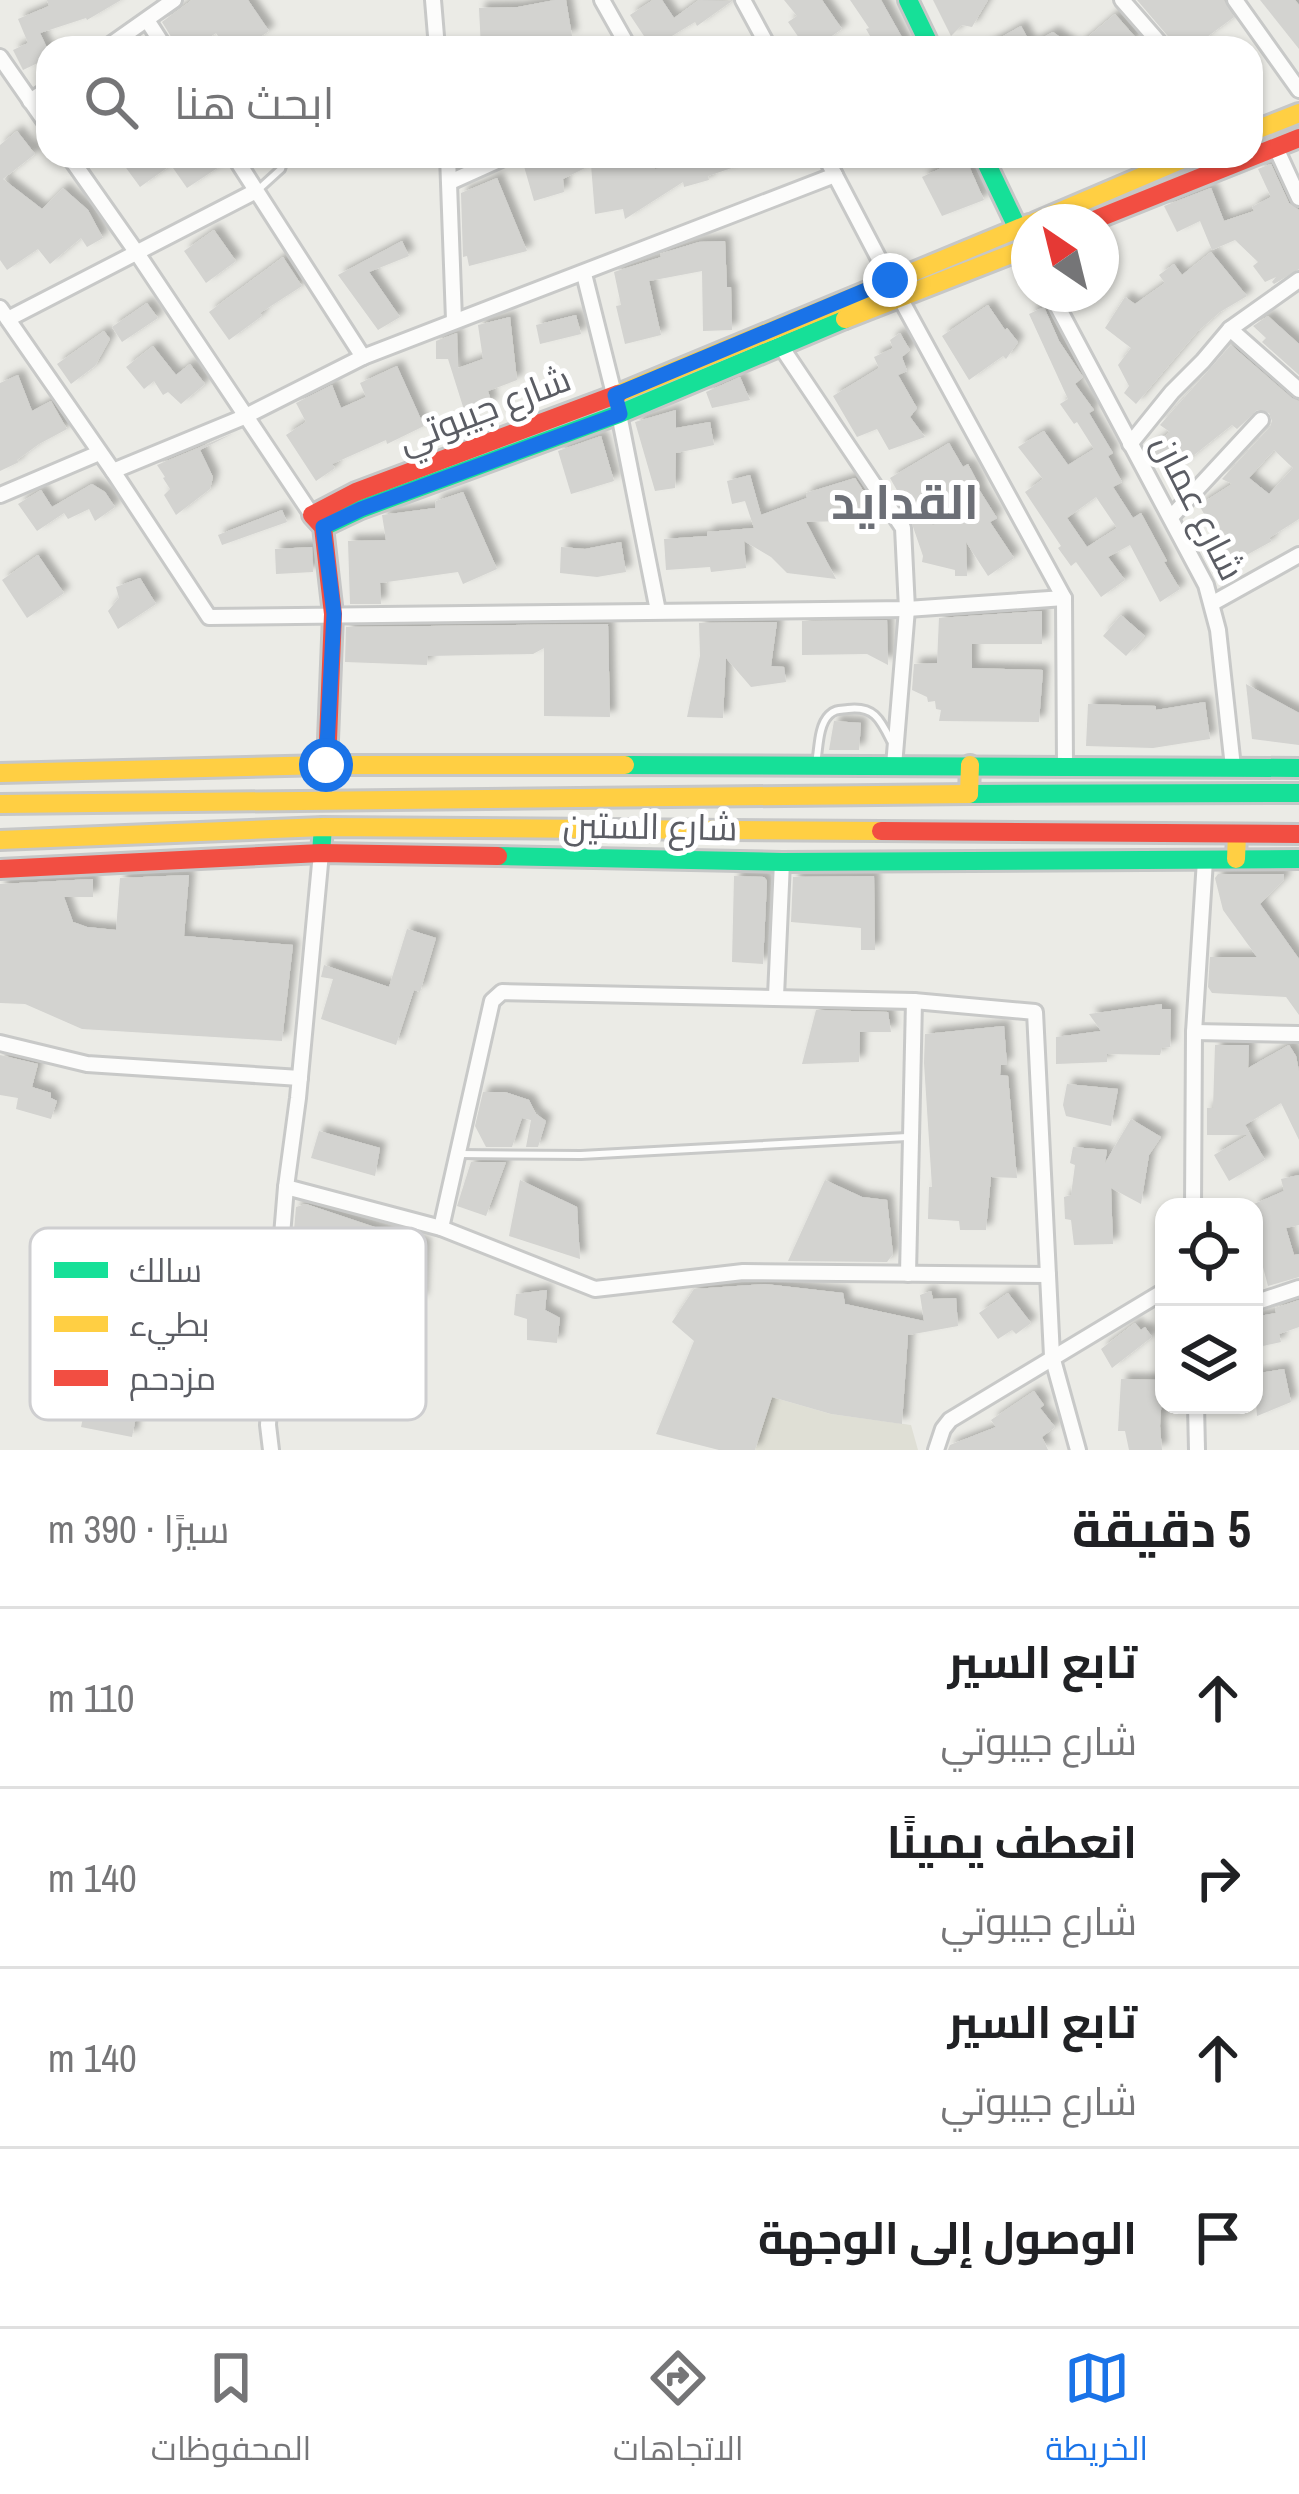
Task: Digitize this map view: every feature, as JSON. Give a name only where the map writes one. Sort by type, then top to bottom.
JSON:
[{"type":"main road","points":[[908,0],[925,36]]},
{"type":"main road","points":[[1263,127],[1299,113]]},
{"type":"main road","points":[[1263,153],[1299,138]]},
{"type":"main road","points":[[990,168],[1011,206]]},
{"type":"main road","name":"شارع جيبوتي","points":[[1094,204],[1166,168]]},
{"type":"main road","points":[[1119,210],[1225,168]]},
{"type":"main road","name":"شارع جيبوتي","points":[[317,521],[361,509],[1011,243]]},
{"type":"main road","points":[[317,521],[334,614],[326,765]]},
{"type":"main road","name":"شارع الستين","points":[[0,772],[326,765],[816,766],[895,758],[970,765],[1299,768]]},
{"type":"main road","points":[[969,794],[970,765]]},
{"type":"main road","name":"شارع الستين","points":[[0,805],[1299,793]]},
{"type":"main road","points":[[321,853],[323,827]]},
{"type":"main road","name":"شارع الستين","points":[[0,840],[323,827],[1299,833]]},
{"type":"main road","points":[[914,860],[916,831]]},
{"type":"main road","points":[[1236,859],[1237,834]]},
{"type":"main road","name":"شارع الستين","points":[[0,869],[321,853],[782,862],[1299,859]]},
{"type":"street","points":[[124,36],[174,0]]},
{"type":"street","points":[[433,0],[436,36]]},
{"type":"street","points":[[602,0],[622,36]]},
{"type":"street","points":[[743,0],[763,36]]},
{"type":"street","points":[[1121,0],[1153,36]]},
{"type":"street","points":[[1244,4],[1299,90]]},
{"type":"street","points":[[147,20],[157,36]]},
{"type":"street","points":[[0,57],[36,109]]},
{"type":"street","points":[[30,101],[36,97]]},
{"type":"street","points":[[1276,148],[1299,198]]},
{"type":"street","points":[[77,168],[317,521]]},
{"type":"street","points":[[242,168],[363,357]]},
{"type":"street","points":[[449,168],[454,320]]},
{"type":"street","points":[[450,182],[481,168]]},
{"type":"street","points":[[831,168],[1064,598],[1065,765]]},
{"type":"street","points":[[113,471],[244,417],[363,357],[835,175]]},
{"type":"street","points":[[256,191],[137,253],[4,313],[209,617],[908,609],[1064,598]]},
{"type":"street","points":[[584,274],[617,404],[658,610]]},
{"type":"street","points":[[1130,444],[1230,329],[1299,280]]},
{"type":"street","name":"شارع عمان","points":[[1060,312],[1172,516],[1213,603],[1233,767]]},
{"type":"street","points":[[1230,329],[1299,390]]},
{"type":"street","points":[[776,339],[903,528],[908,609],[895,758]]},
{"type":"street","points":[[1172,516],[1261,420]]},
{"type":"street","points":[[0,495],[100,452]]},
{"type":"street","points":[[1213,603],[1299,555]]},
{"type":"street","points":[[283,1228],[321,853]]},
{"type":"street","points":[[1193,1198],[1194,1031],[1205,860]]},
{"type":"street","points":[[776,996],[782,862]]},
{"type":"street","points":[[441,1228],[492,1001],[502,992],[914,1000],[1036,1012],[1052,1356],[1078,1450]]},
{"type":"street","points":[[908,1274],[914,1000]]},
{"type":"street","points":[[1194,1031],[1299,1034]]},
{"type":"street","points":[[0,1043],[87,1064],[300,1078]]},
{"type":"street","points":[[286,1187],[441,1228],[595,1289],[743,1272],[1048,1275]]},
{"type":"street","points":[[1263,1300],[1299,1288]]},
{"type":"street","points":[[936,1450],[950,1420],[1155,1296]]},
{"type":"street","points":[[1196,1414],[1197,1450]]},
{"type":"street","points":[[268,1420],[271,1450]]},
{"type":"lane","points":[[256,191],[281,168]]},
{"type":"lane","points":[[816,766],[829,715],[862,707],[875,712],[895,758]]},
{"type":"lane","points":[[457,1154],[581,1155],[911,1137]]},
{"type":"shaded area","points":[[772,1397],[831,1414],[911,1425],[918,1450],[755,1450]]},
{"type":"building","points":[[47,0],[121,0],[87,20],[40,33],[36,64],[23,70],[13,50],[28,43],[18,19],[49,6]]},
{"type":"building","points":[[192,0],[248,0],[269,31],[262,36],[171,36],[162,22]]},
{"type":"building","points":[[566,0],[572,36],[480,36],[479,8]]},
{"type":"building","points":[[653,0],[662,0],[674,18],[699,0],[732,1],[697,26],[695,22],[672,36],[644,36],[630,15]]},
{"type":"building","points":[[784,0],[822,0],[842,29],[832,36],[798,36],[788,22],[797,16]]},
{"type":"building","points":[[850,0],[881,0],[901,36],[870,36]]},
{"type":"building","points":[[933,0],[988,0],[972,27],[962,25],[951,36]]},
{"type":"building","points":[[1137,0],[1224,0],[1234,17],[1208,36],[1168,36]]},
{"type":"building","points":[[1260,0],[1295,0],[1299,5],[1299,49]]},
{"type":"building","points":[[1115,14],[1134,36],[1089,36]]},
{"type":"building","points":[[1021,26],[1027,36],[1003,36]]},
{"type":"building","points":[[17,131],[35,154],[3,179],[42,209],[63,188],[88,210],[103,238],[87,247],[81,238],[50,264],[38,249],[7,270],[0,260],[0,145]]},
{"type":"building","points":[[1271,164],[1289,203],[1299,210],[1299,269],[1274,284],[1276,277],[1265,282],[1253,266],[1258,262],[1235,240],[1212,250],[1200,221],[1177,232],[1164,206],[1211,188],[1224,221],[1254,211],[1252,207],[1271,197],[1258,169]]},
{"type":"building","points":[[126,168],[167,168],[140,187]]},
{"type":"building","points":[[173,168],[217,168],[187,188]]},
{"type":"building","points":[[524,168],[585,168],[563,179],[564,192],[534,201]]},
{"type":"building","points":[[591,168],[732,168],[708,176],[709,180],[684,187],[683,182],[625,219],[623,209],[595,214]]},
{"type":"building","points":[[941,168],[970,168],[984,200],[942,216],[922,177]]},
{"type":"building","points":[[497,178],[527,251],[469,266],[467,256],[463,257],[461,193]]},
{"type":"building","points":[[214,230],[236,261],[206,283],[184,251]]},
{"type":"building","points":[[402,241],[409,256],[369,272],[400,317],[378,330],[338,275]]},
{"type":"building","points":[[725,241],[732,330],[703,331],[702,271],[649,281],[661,335],[625,344],[614,272],[699,242]]},
{"type":"building","points":[[1211,252],[1247,296],[1197,332],[1136,404],[1124,393],[1129,386],[1118,365],[1131,348],[1105,328],[1125,297],[1135,304],[1165,283],[1159,275],[1174,264],[1182,275]]},
{"type":"building","points":[[283,257],[302,286],[229,340],[209,312]]},
{"type":"building","points":[[147,303],[158,318],[122,342],[112,327]]},
{"type":"building","points":[[988,305],[1018,342],[1006,359],[1003,356],[969,380],[942,336]]},
{"type":"building","points":[[1033,312],[1046,312],[1083,377],[1075,384],[1094,410],[1089,413],[1113,453],[1108,456],[1122,482],[1113,487],[1133,518],[1141,513],[1180,589],[1160,602],[1130,545],[1108,557],[1125,580],[1101,597],[1076,562],[1071,566],[1025,492],[1043,479],[1018,447],[1044,431],[1068,465],[1094,449],[1060,404],[1068,399],[1029,314]],"holes":[[[1096,497],[1117,528],[1087,547],[1067,518]]]},
{"type":"building","points":[[576,315],[581,334],[540,344],[536,325]]},
{"type":"building","points":[[1268,316],[1299,344],[1299,375],[1262,342],[1266,338],[1253,326]]},
{"type":"building","points":[[510,317],[517,380],[488,391],[492,404],[465,413],[448,359],[436,359],[436,341],[457,333],[458,368],[483,359],[478,325]]},
{"type":"building","points":[[104,331],[110,339],[95,366],[71,384],[57,364]]},
{"type":"building","points":[[900,333],[910,350],[902,357],[907,371],[898,375],[917,408],[910,417],[925,437],[889,450],[877,429],[857,437],[833,396],[879,368],[874,357],[893,348],[890,340]]},
{"type":"building","points":[[1231,345],[1299,401],[1299,519],[1232,563],[1199,505],[1232,484],[1222,479],[1270,427],[1269,413],[1257,410],[1237,429],[1232,425],[1170,474],[1150,447],[1170,432],[1160,425]],"holes":[[[1274,450],[1293,468],[1269,494],[1249,478]]]},
{"type":"building","points":[[153,346],[176,375],[190,364],[205,384],[181,404],[168,392],[163,395],[154,381],[144,389],[126,367]]},
{"type":"building","points":[[397,366],[424,426],[332,464],[335,468],[316,481],[286,435],[306,422],[296,403],[332,385],[341,408],[366,397],[360,383]]},
{"type":"building","points":[[18,375],[32,411],[51,401],[67,429],[0,471],[0,383]]},
{"type":"building","points":[[740,377],[750,400],[712,408],[706,392]]},
{"type":"building","points":[[676,410],[676,428],[710,422],[714,445],[676,453],[675,488],[655,491],[635,422]]},
{"type":"building","points":[[234,433],[200,450],[213,477],[210,489],[176,515],[164,495],[170,489],[157,465]]},
{"type":"building","points":[[601,436],[614,481],[571,494],[558,451]]},
{"type":"building","points":[[949,443],[963,467],[968,464],[997,518],[990,522],[1014,558],[988,576],[966,542],[967,576],[922,562],[910,518],[921,513],[933,525],[951,513],[938,489],[907,508],[890,478]]},
{"type":"building","points":[[750,475],[761,515],[807,498],[806,493],[855,478],[882,520],[806,522],[836,579],[787,573],[744,541],[746,568],[666,570],[664,539],[754,528],[745,501],[732,504],[727,481]]},
{"type":"building","points":[[92,484],[115,507],[95,521],[89,509],[68,519],[64,513],[37,531],[18,504],[41,490],[52,507]]},
{"type":"building","points":[[463,492],[497,569],[463,584],[458,572],[380,583],[381,604],[350,604],[348,541],[386,540],[382,515],[435,508],[436,501]]},
{"type":"building","points":[[282,510],[287,522],[222,545],[218,535]]},
{"type":"building","points":[[621,542],[626,572],[597,577],[560,573],[561,547],[585,549]]},
{"type":"building","points":[[312,547],[313,572],[276,574],[275,549]]},
{"type":"building","points":[[38,555],[64,593],[27,618],[2,580]]},
{"type":"building","points":[[140,578],[156,604],[118,629],[108,611],[119,598],[116,587]]},
{"type":"building","points":[[1042,611],[1042,644],[972,644],[972,668],[1043,670],[1039,722],[939,721],[941,710],[936,709],[935,701],[928,702],[912,690],[914,664],[937,663],[939,618]]},
{"type":"building","points":[[1121,615],[1145,636],[1126,656],[1103,636]]},
{"type":"building","points":[[887,620],[888,665],[867,654],[802,655],[802,621]]},
{"type":"building","points":[[777,622],[771,666],[784,667],[786,682],[751,687],[726,658],[723,718],[687,717],[700,656],[699,623]]},
{"type":"building","points":[[608,624],[610,717],[544,716],[544,648],[533,654],[428,656],[427,665],[345,662],[346,627]]},
{"type":"building","points":[[1246,684],[1299,713],[1299,745],[1252,739]]},
{"type":"building","points":[[1205,702],[1210,739],[1153,748],[1086,746],[1088,704],[1156,706],[1156,710]]},
{"type":"building","points":[[834,721],[861,723],[859,750],[829,750]]},
{"type":"building","points":[[1218,874],[1284,874],[1284,880],[1260,904],[1299,959],[1299,1015],[1286,997],[1212,993],[1208,987],[1210,957],[1257,957],[1223,910]]},
{"type":"building","points":[[189,875],[184,936],[293,945],[282,1041],[82,1029],[25,1004],[0,1003],[0,884],[93,879],[93,897],[64,897],[73,922],[116,930],[120,878]]},
{"type":"building","points":[[734,876],[767,881],[763,964],[732,962]]},
{"type":"building","points":[[874,876],[875,950],[861,950],[861,928],[791,922],[793,877]]},
{"type":"building","points":[[407,929],[436,938],[420,992],[414,990],[396,1045],[321,1019],[333,979],[321,977],[324,965],[389,987]]},
{"type":"building","points":[[1162,1004],[1162,1009],[1171,1009],[1170,1047],[1162,1048],[1160,1055],[1107,1054],[1107,1062],[1056,1064],[1056,1037],[1101,1031],[1089,1014]]},
{"type":"building","points":[[816,1010],[888,1012],[891,1032],[860,1032],[859,1062],[802,1064]]},
{"type":"building","points":[[1004,1026],[1007,1065],[1001,1065],[1000,1075],[1008,1076],[1017,1178],[991,1177],[986,1230],[960,1230],[959,1221],[928,1219],[932,1187],[925,1034]]},
{"type":"building","points":[[1215,1045],[1249,1045],[1248,1068],[1289,1045],[1299,1071],[1299,1140],[1281,1103],[1245,1125],[1265,1160],[1229,1181],[1214,1155],[1248,1135],[1207,1135]]},
{"type":"building","points":[[0,1055],[38,1064],[32,1087],[51,1093],[57,1101],[51,1119],[16,1109],[18,1098],[0,1095]]},
{"type":"building","points":[[1067,1084],[1118,1089],[1111,1126],[1066,1116]]},
{"type":"building","points":[[483,1092],[505,1092],[529,1100],[546,1121],[538,1147],[526,1147],[531,1120],[522,1118],[512,1147],[486,1147],[475,1126]]},
{"type":"building","points":[[1131,1119],[1161,1137],[1149,1155],[1141,1204],[1111,1188],[1113,1244],[1074,1245],[1064,1197],[1071,1195],[1073,1147],[1107,1150],[1105,1163]]},
{"type":"building","points":[[319,1131],[380,1148],[375,1176],[311,1158]]},
{"type":"building","points":[[471,1162],[506,1162],[486,1216],[457,1206]]},
{"type":"building","points":[[1299,1175],[1299,1225],[1286,1228],[1294,1255],[1299,1254],[1299,1277],[1268,1286],[1263,1267],[1263,1200],[1284,1191],[1281,1179]]},
{"type":"building","points":[[520,1180],[577,1207],[580,1259],[509,1236]]},
{"type":"building","points":[[825,1180],[862,1197],[887,1200],[893,1254],[887,1262],[788,1261]]},
{"type":"building","points":[[306,1204],[377,1228],[294,1228],[296,1207]]},
{"type":"building","points":[[765,1284],[843,1293],[845,1304],[924,1321],[920,1295],[931,1291],[933,1299],[956,1298],[958,1326],[908,1335],[902,1424],[831,1414],[772,1397],[755,1450],[719,1450],[656,1434],[694,1341],[672,1322],[694,1289]]},
{"type":"building","points":[[547,1290],[545,1310],[560,1318],[557,1343],[527,1340],[527,1319],[514,1315],[516,1294]]},
{"type":"building","points":[[1008,1293],[1031,1323],[998,1339],[979,1313]]},
{"type":"building","points":[[1299,1300],[1299,1327],[1279,1334],[1281,1342],[1263,1346],[1263,1315],[1276,1313],[1275,1308]]},
{"type":"building","points":[[1135,1323],[1152,1337],[1112,1368],[1101,1349]]},
{"type":"building","points":[[1284,1369],[1291,1402],[1263,1414],[1263,1372]]},
{"type":"building","points":[[1121,1379],[1155,1380],[1162,1450],[1129,1450],[1125,1431],[1118,1431]]},
{"type":"building","points":[[1034,1391],[1055,1427],[1042,1437],[1048,1450],[948,1450],[950,1445],[996,1427],[991,1420]]},
{"type":"building","points":[[83,1420],[135,1420],[132,1437],[81,1427]]},
{"type":"traffic: fast","points":[[908,0],[925,36]]},
{"type":"traffic: fast","points":[[989,168],[1011,214]]},
{"type":"traffic: fast","points":[[323,527],[619,414],[845,319]]},
{"type":"traffic: fast","points":[[625,765],[1299,768]]},
{"type":"traffic: fast","points":[[969,794],[1299,793]]},
{"type":"traffic: fast","points":[[321,853],[323,827]]},
{"type":"traffic: fast","points":[[498,856],[782,862],[1299,859]]},
{"type":"traffic: slow","points":[[1263,127],[1299,113]]},
{"type":"traffic: slow","points":[[1077,204],[1162,168]]},
{"type":"traffic: slow","points":[[618,394],[1011,231]]},
{"type":"traffic: slow","points":[[845,319],[1011,254]]},
{"type":"traffic: slow","points":[[0,773],[327,765],[625,765]]},
{"type":"traffic: slow","points":[[969,794],[970,765]]},
{"type":"traffic: slow","points":[[0,804],[969,794]]},
{"type":"traffic: slow","points":[[0,840],[323,827],[881,831]]},
{"type":"traffic: slow","points":[[1236,859],[1237,834]]},
{"type":"traffic: jam","points":[[1263,152],[1299,138]]},
{"type":"traffic: jam","points":[[1119,210],[1224,168]]},
{"type":"traffic: jam","points":[[327,765],[333,614],[323,527],[312,515],[356,492],[618,394]]},
{"type":"traffic: jam","points":[[881,831],[1299,834]]},
{"type":"traffic: jam","points":[[0,869],[321,853],[498,856]]},
{"type":"district","name":"القدايد","points":[[905,501]]},
{"type":"route","points":[[326,765],[334,614],[323,527],[620,414],[615,395],[890,280]]}]
